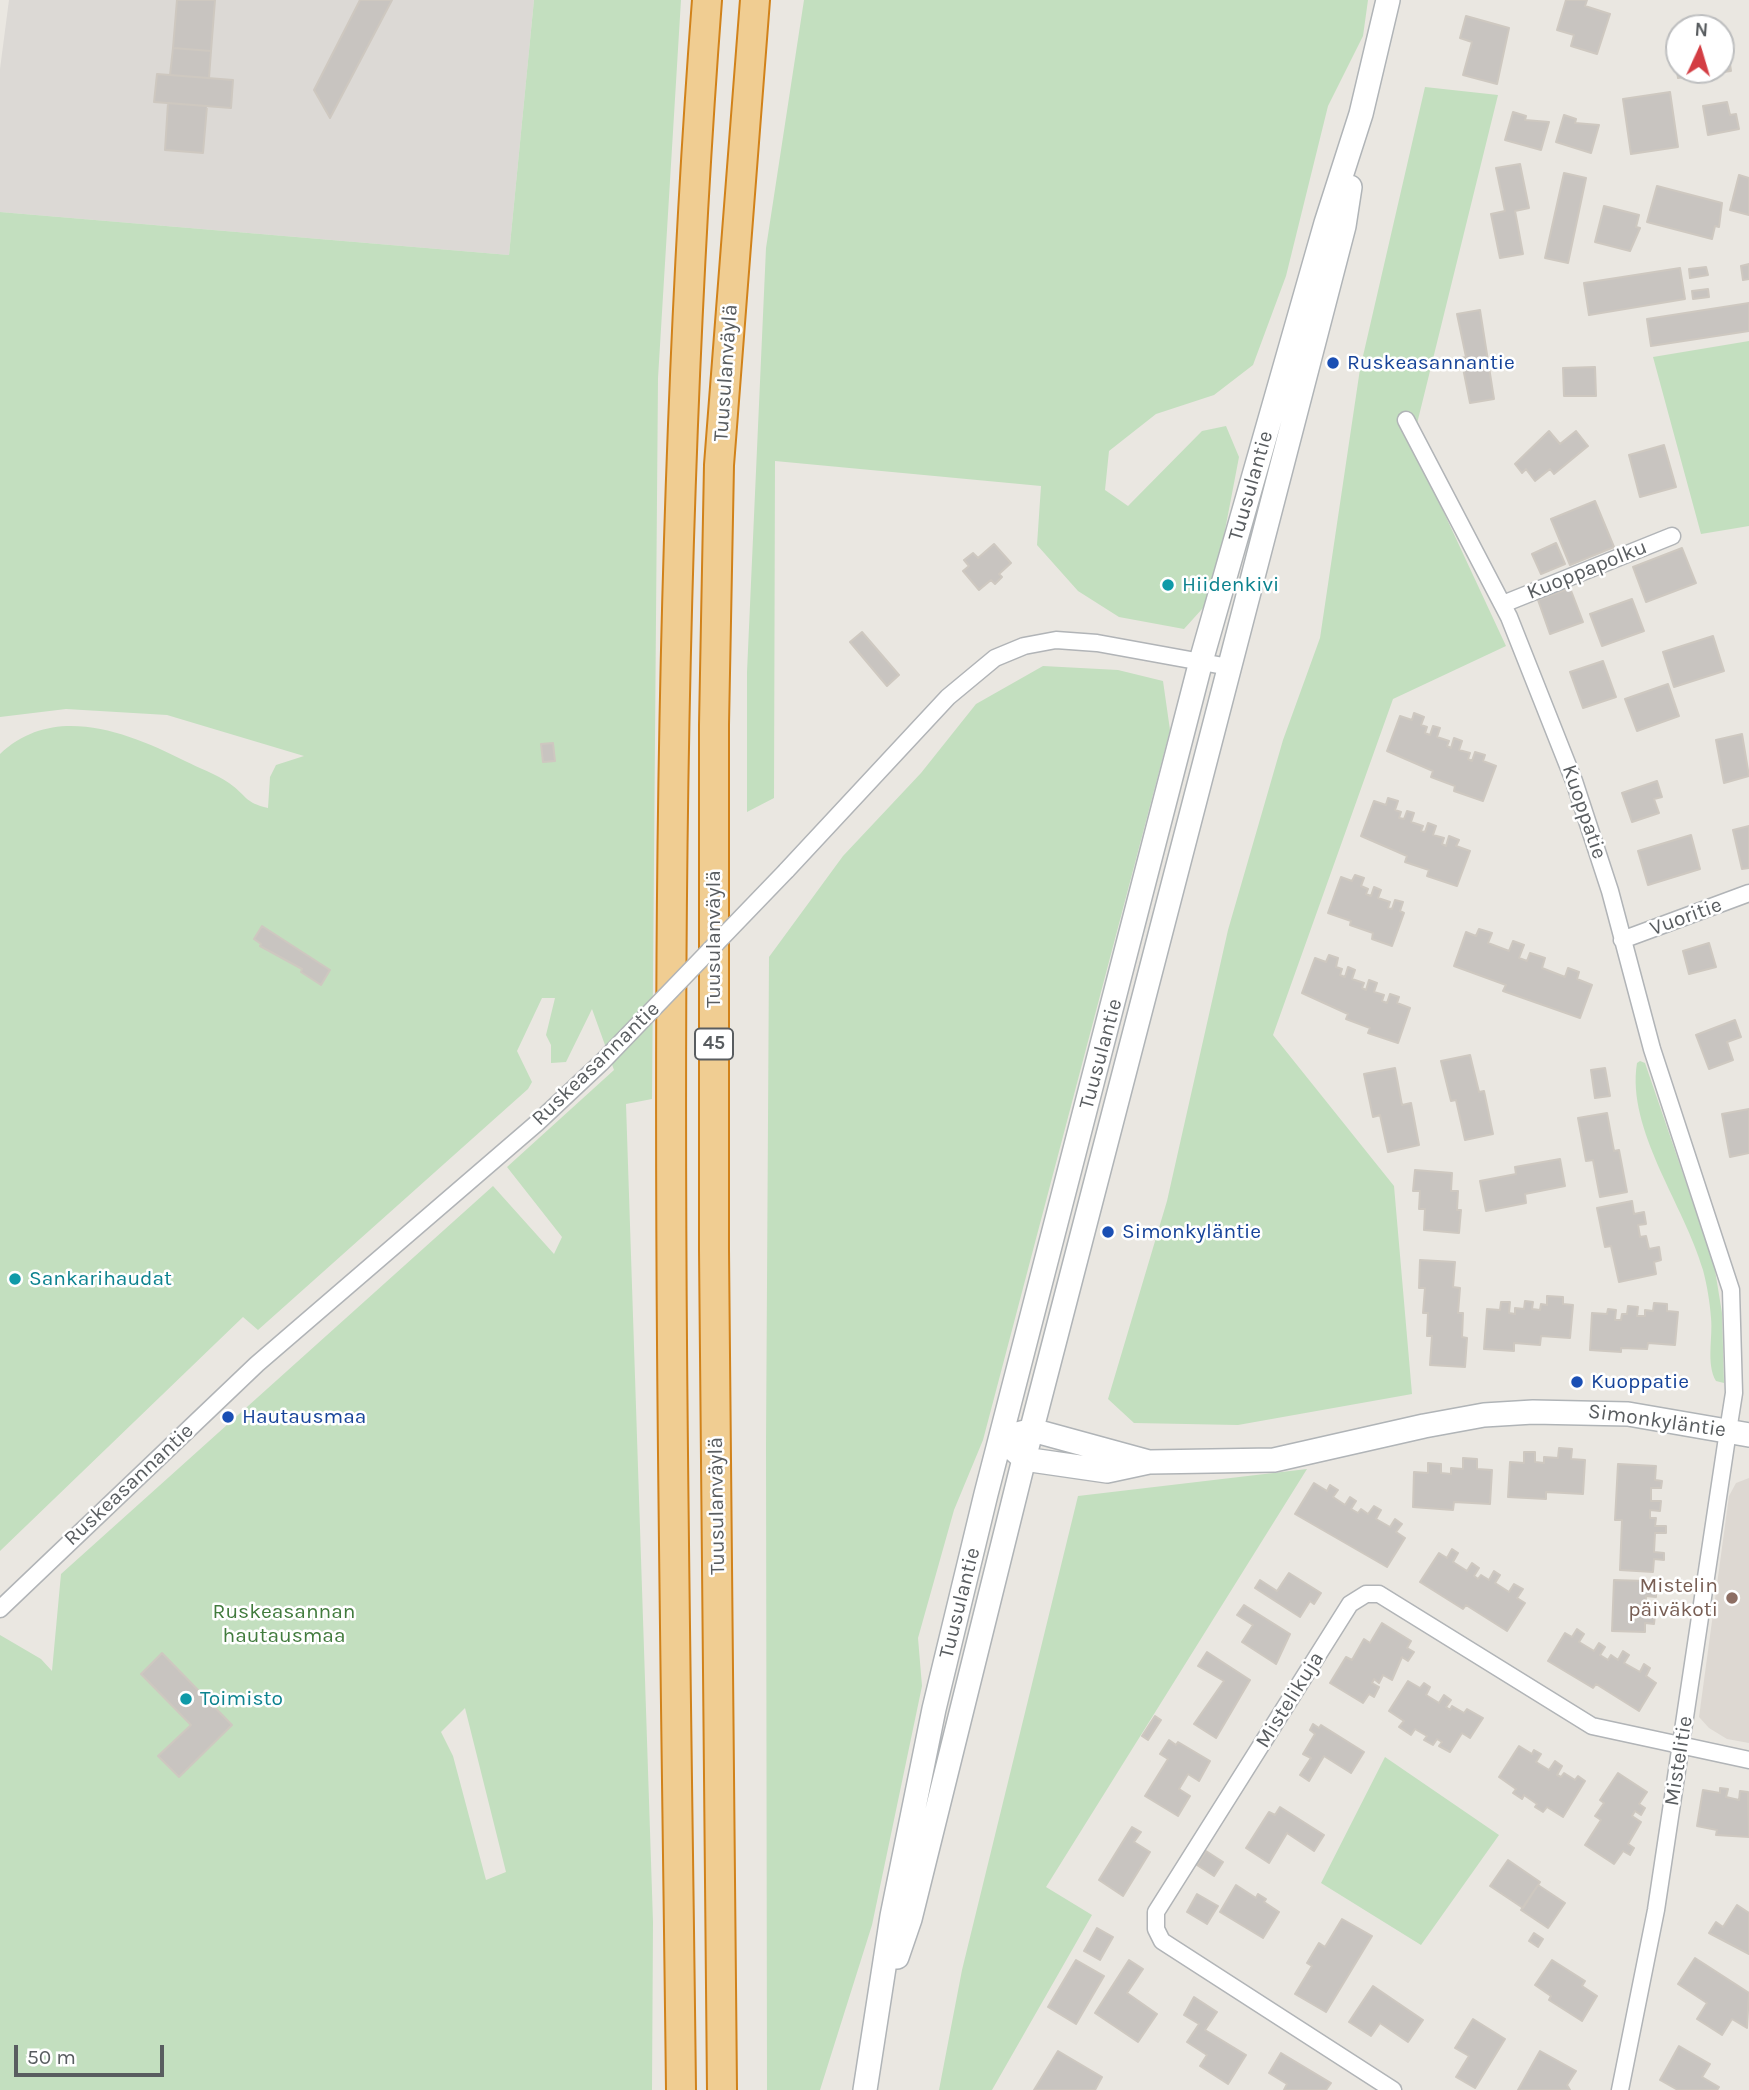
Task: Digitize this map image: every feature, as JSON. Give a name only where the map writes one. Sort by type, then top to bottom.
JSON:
[{"type":"highway","name":"Tuusulanväylä","points":[[681,2090],[672,1251],[672,724],[696,138],[707,0]]},
{"type":"highway","name":"Tuusulanväylä","points":[[722,2090],[714,1237],[714,725],[719,465],[755,0]]},
{"type":"highway","points":[[743,138],[768,0]]},
{"type":"main road","name":"Tuusulantie","points":[[865,2090],[881,2003],[892,1916],[934,1709],[1001,1438],[1201,661],[1326,223],[1361,114],[1388,0]]},
{"type":"main road","name":"Tuusulantie","points":[[881,2003],[910,1919],[1024,1459],[1344,226],[1361,114]]},
{"type":"main road","name":"Simonkyläntie","points":[[1024,1459],[1107,1471],[1149,1462],[1274,1460],[1424,1426],[1484,1415],[1534,1412],[1628,1414],[1739,1433]]},
{"type":"main road","name":"Simonkyläntie","points":[[1001,1438],[1032,1430],[1149,1462]]},
{"type":"main road","points":[[1001,1438],[1024,1459]]},
{"type":"street","name":"Kuoppatie","points":[[1406,421],[1503,604],[1574,781],[1652,1049],[1731,1290],[1734,1393],[1739,1433]]},
{"type":"street","name":"Kuoppapolku","points":[[1503,604],[1672,536]]},
{"type":"street","name":"Ruskeasannantie","points":[[0,1609],[257,1364],[537,1123],[602,1062],[786,871],[948,697],[995,658],[1024,646],[1056,640],[1097,643],[1229,667]]},
{"type":"street","name":"Vuoritie","points":[[1622,940],[1749,893]]},
{"type":"street","name":"Mistelitie","points":[[1620,2090],[1656,1910],[1682,1747],[1739,1433]]},
{"type":"street","name":"Mistelikuja","points":[[1393,2090],[1162,1941],[1156,1929],[1156,1912],[1350,1604],[1366,1594],[1379,1594],[1591,1726],[1749,1760]]},
{"type":"shaded area","points":[[9,0],[534,0],[509,255],[0,212],[0,69]]},
{"type":"shaded area","name":"Mistelin päiväkoti","points":[[1749,1478],[1749,1743],[1727,1739],[1709,1728],[1699,1717],[1729,1496],[1736,1483]]},
{"type":"green space","name":"Ruskeasannan hautausmaa","points":[[534,0],[681,0],[658,378],[652,1099],[626,1104],[653,1922],[652,2090],[0,2090],[0,1635],[41,1659],[52,1671],[61,1574],[493,1186],[554,1254],[562,1237],[507,1167],[614,1070],[592,1009],[566,1062],[551,1063],[551,1045],[546,1035],[555,998],[542,998],[517,1051],[532,1082],[528,1089],[258,1330],[243,1317],[0,1551],[0,754],[21,738],[44,730],[67,726],[91,728],[139,740],[163,750],[219,777],[250,801],[268,808],[270,777],[276,765],[304,756],[167,715],[66,709],[0,717],[0,212],[509,255]],"holes":[[[465,1708],[506,1872],[486,1880],[453,1756],[441,1732]]]},
{"type":"green space","points":[[804,0],[1368,0],[1363,36],[1328,106],[1286,276],[1253,365],[1214,395],[1156,414],[1109,451],[1105,490],[1128,506],[1202,431],[1226,426],[1239,457],[1212,598],[1184,629],[1119,617],[1078,591],[1037,545],[1041,486],[775,461],[774,798],[747,812],[747,672],[766,248]]},
{"type":"green space","points":[[1425,87],[1498,95],[1412,444],[1506,646],[1393,699],[1273,1035],[1394,1186],[1412,1394],[1238,1425],[1134,1423],[1108,1399],[1167,1201],[1228,930],[1283,740],[1320,638],[1360,369]]},
{"type":"green space","points":[[1749,341],[1749,526],[1701,534],[1653,357]]},
{"type":"green space","points":[[1043,666],[1118,670],[1163,681],[1170,730],[983,1440],[954,1510],[918,1638],[922,1686],[872,1925],[820,2090],[767,2090],[766,1444],[769,957],[843,856],[921,773],[976,704]]},
{"type":"green space","points":[[1637,1063],[1645,1063],[1714,1264],[1722,1313],[1724,1383],[1716,1381],[1711,1367],[1711,1312],[1703,1270],[1695,1245],[1648,1141],[1640,1115],[1636,1089]]},
{"type":"green space","points":[[1307,1469],[1046,1887],[1092,1915],[992,2090],[939,2090],[962,1970],[1078,1496]]},
{"type":"green space","points":[[1385,1757],[1499,1835],[1421,1945],[1321,1883]]},
{"type":"building","points":[[177,0],[215,0],[211,51],[173,48]]},
{"type":"building","points":[[360,0],[392,0],[330,118],[314,90]]},
{"type":"building","points":[[1566,0],[1587,0],[1585,6],[1610,14],[1597,54],[1571,46],[1574,35],[1557,30]]},
{"type":"building","points":[[1466,16],[1509,28],[1497,84],[1463,75],[1472,42],[1460,38]]},
{"type":"building","points":[[173,48],[211,51],[209,78],[170,75]]},
{"type":"building","points":[[157,74],[233,80],[231,108],[154,102]]},
{"type":"building","points":[[1670,92],[1678,147],[1631,154],[1623,99]]},
{"type":"building","points":[[1727,102],[1730,115],[1736,114],[1739,129],[1708,135],[1703,106]]},
{"type":"building","points":[[168,103],[207,106],[203,153],[165,150]]},
{"type":"building","points":[[1513,112],[1526,116],[1525,120],[1549,122],[1541,150],[1505,140]]},
{"type":"building","points":[[1564,115],[1576,119],[1575,123],[1599,125],[1591,153],[1556,142]]},
{"type":"building","points":[[1520,164],[1529,208],[1515,211],[1523,254],[1500,258],[1491,214],[1505,211],[1496,168]]},
{"type":"building","points":[[1564,173],[1586,178],[1568,263],[1545,258]]},
{"type":"building","points":[[1739,175],[1749,178],[1749,215],[1730,210]]},
{"type":"building","points":[[1657,186],[1722,203],[1719,227],[1715,226],[1712,239],[1647,222]]},
{"type":"building","points":[[1604,206],[1639,215],[1636,227],[1640,228],[1630,251],[1595,242]]},
{"type":"building","points":[[1749,264],[1749,279],[1743,280],[1741,266]]},
{"type":"building","points":[[1706,267],[1708,275],[1690,278],[1689,269]]},
{"type":"building","points":[[1680,268],[1685,299],[1589,315],[1584,283]]},
{"type":"building","points":[[1708,289],[1709,297],[1693,299],[1692,291]]},
{"type":"building","points":[[1749,303],[1749,331],[1651,346],[1647,319]]},
{"type":"building","points":[[1480,310],[1494,399],[1470,403],[1461,358],[1466,357],[1457,314]]},
{"type":"building","points":[[1595,367],[1596,396],[1564,396],[1563,368]]},
{"type":"building","points":[[1549,431],[1560,444],[1576,431],[1588,446],[1554,474],[1550,469],[1535,481],[1526,469],[1522,473],[1515,464]]},
{"type":"building","points":[[1664,445],[1676,487],[1640,497],[1629,455]]},
{"type":"building","points":[[1595,501],[1614,547],[1570,565],[1551,519]]},
{"type":"building","points":[[1556,543],[1565,564],[1541,574],[1532,554]]},
{"type":"building","points":[[994,544],[1011,563],[999,574],[1002,577],[995,584],[991,580],[979,590],[963,571],[969,566],[964,560],[973,553],[978,558]]},
{"type":"building","points":[[1682,548],[1696,583],[1646,602],[1633,567]]},
{"type":"building","points":[[1570,588],[1583,622],[1550,634],[1538,600]]},
{"type":"building","points":[[1632,599],[1644,631],[1602,646],[1590,614]]},
{"type":"building","points":[[862,632],[899,675],[887,686],[850,642]]},
{"type":"building","points":[[1713,636],[1724,671],[1674,687],[1663,652]]},
{"type":"building","points":[[1603,661],[1616,697],[1583,708],[1570,672]]},
{"type":"building","points":[[1668,684],[1679,716],[1637,731],[1625,699]]},
{"type":"building","points":[[1414,713],[1424,717],[1421,725],[1427,727],[1425,733],[1430,735],[1433,726],[1440,728],[1437,737],[1449,741],[1447,746],[1451,748],[1454,738],[1462,741],[1459,750],[1470,753],[1468,759],[1472,761],[1475,752],[1485,755],[1483,761],[1496,766],[1483,801],[1454,791],[1455,786],[1431,777],[1433,771],[1387,751],[1400,716],[1412,720]]},
{"type":"building","points":[[1742,734],[1749,776],[1724,783],[1716,740]]},
{"type":"building","points":[[553,743],[555,761],[543,762],[541,744]]},
{"type":"building","points":[[1657,781],[1662,797],[1654,799],[1659,813],[1632,822],[1622,793]]},
{"type":"building","points":[[1388,798],[1398,801],[1395,810],[1401,812],[1399,818],[1404,819],[1407,811],[1414,813],[1411,822],[1423,826],[1421,831],[1425,832],[1428,823],[1436,826],[1433,835],[1444,838],[1442,844],[1446,846],[1449,836],[1459,840],[1456,846],[1470,851],[1457,886],[1427,876],[1429,870],[1405,862],[1407,856],[1361,836],[1374,801],[1386,805]]},
{"type":"building","points":[[1749,826],[1749,868],[1742,869],[1733,830]]},
{"type":"building","points":[[1691,835],[1700,869],[1648,885],[1638,851]]},
{"type":"building","points":[[1355,875],[1364,878],[1361,886],[1368,889],[1366,894],[1371,896],[1374,887],[1381,890],[1378,898],[1390,902],[1388,908],[1392,909],[1395,900],[1403,902],[1400,911],[1404,913],[1392,946],[1372,939],[1373,933],[1350,925],[1351,921],[1328,913],[1341,877],[1352,881]]},
{"type":"building","points":[[262,926],[330,970],[321,985],[301,972],[302,969],[260,946],[254,939]]},
{"type":"building","points":[[1479,929],[1492,933],[1488,943],[1509,951],[1513,941],[1524,945],[1519,958],[1527,961],[1530,953],[1545,958],[1542,968],[1565,977],[1568,968],[1579,972],[1577,979],[1592,985],[1580,1018],[1503,991],[1506,985],[1454,966],[1466,932],[1476,936]]},
{"type":"building","points":[[1709,943],[1716,967],[1689,974],[1683,951]]},
{"type":"building","points":[[1329,955],[1338,958],[1336,967],[1342,969],[1340,975],[1345,977],[1348,967],[1355,970],[1352,979],[1364,983],[1362,988],[1366,990],[1369,980],[1377,983],[1374,992],[1384,995],[1382,1001],[1387,1003],[1390,994],[1399,997],[1397,1003],[1410,1008],[1398,1043],[1368,1033],[1370,1028],[1346,1019],[1348,1014],[1302,993],[1315,958],[1326,962]]},
{"type":"building","points":[[1735,1020],[1741,1037],[1727,1042],[1733,1060],[1709,1069],[1696,1035]]},
{"type":"building","points":[[1470,1055],[1479,1092],[1484,1091],[1493,1134],[1465,1140],[1456,1100],[1451,1101],[1441,1061]]},
{"type":"building","points":[[1395,1068],[1402,1105],[1411,1103],[1419,1145],[1388,1152],[1380,1115],[1373,1117],[1364,1074]]},
{"type":"building","points":[[1605,1068],[1610,1096],[1595,1098],[1591,1070]]},
{"type":"building","points":[[1749,1109],[1749,1153],[1730,1157],[1722,1114]]},
{"type":"building","points":[[1607,1113],[1614,1151],[1619,1150],[1627,1192],[1600,1197],[1593,1160],[1586,1161],[1578,1118]]},
{"type":"building","points":[[1560,1159],[1565,1186],[1525,1194],[1526,1203],[1486,1211],[1480,1181],[1516,1174],[1515,1167]]},
{"type":"building","points":[[1415,1170],[1452,1173],[1451,1191],[1458,1191],[1457,1210],[1461,1210],[1459,1233],[1424,1230],[1425,1209],[1419,1209],[1420,1191],[1413,1191]]},
{"type":"building","points":[[1632,1201],[1634,1214],[1644,1212],[1646,1224],[1638,1225],[1640,1237],[1646,1236],[1649,1249],[1659,1247],[1661,1260],[1654,1262],[1656,1274],[1619,1282],[1611,1246],[1605,1247],[1597,1208]]},
{"type":"building","points":[[1420,1260],[1455,1262],[1453,1287],[1460,1288],[1458,1313],[1463,1313],[1462,1337],[1467,1338],[1465,1367],[1430,1365],[1432,1336],[1427,1336],[1428,1313],[1423,1313],[1425,1288],[1419,1288]]},
{"type":"building","points":[[1547,1296],[1563,1297],[1563,1304],[1573,1305],[1570,1338],[1541,1336],[1540,1345],[1514,1343],[1514,1351],[1484,1349],[1487,1309],[1500,1310],[1501,1302],[1510,1302],[1509,1313],[1515,1314],[1515,1308],[1524,1309],[1525,1301],[1533,1302],[1532,1309],[1540,1310],[1541,1304],[1547,1305]]},
{"type":"building","points":[[1654,1303],[1667,1304],[1667,1311],[1678,1312],[1675,1345],[1648,1343],[1647,1349],[1621,1348],[1621,1352],[1590,1350],[1592,1313],[1607,1314],[1608,1309],[1616,1310],[1615,1320],[1621,1320],[1622,1314],[1627,1314],[1628,1306],[1638,1307],[1637,1316],[1645,1316],[1645,1310],[1653,1311]]},
{"type":"building","points":[[1559,1448],[1572,1449],[1571,1459],[1585,1460],[1583,1494],[1546,1492],[1546,1499],[1508,1497],[1510,1462],[1524,1463],[1524,1452],[1535,1452],[1535,1462],[1544,1463],[1544,1457],[1558,1458]]},
{"type":"building","points":[[1463,1458],[1477,1459],[1477,1469],[1492,1470],[1490,1504],[1454,1502],[1453,1510],[1413,1507],[1414,1472],[1428,1473],[1428,1463],[1441,1464],[1441,1473],[1451,1474],[1451,1468],[1463,1469]]},
{"type":"building","points":[[1618,1464],[1656,1466],[1655,1480],[1662,1481],[1661,1488],[1651,1488],[1651,1501],[1661,1501],[1660,1511],[1650,1510],[1650,1518],[1656,1518],[1655,1526],[1666,1526],[1666,1533],[1655,1533],[1654,1552],[1664,1553],[1664,1560],[1654,1559],[1653,1572],[1620,1570],[1622,1520],[1615,1520]]},
{"type":"building","points":[[1314,1483],[1327,1491],[1330,1485],[1338,1490],[1333,1497],[1345,1505],[1350,1497],[1356,1501],[1351,1509],[1358,1513],[1361,1509],[1368,1514],[1374,1506],[1381,1510],[1376,1519],[1390,1527],[1395,1519],[1402,1524],[1396,1532],[1405,1538],[1387,1567],[1295,1514]]},
{"type":"building","points":[[1452,1549],[1458,1553],[1453,1562],[1467,1571],[1472,1563],[1479,1568],[1474,1576],[1478,1579],[1481,1575],[1489,1580],[1494,1571],[1500,1575],[1495,1583],[1509,1592],[1514,1584],[1523,1589],[1517,1598],[1525,1603],[1507,1631],[1466,1605],[1463,1609],[1420,1582],[1439,1553],[1447,1558]]},
{"type":"building","points":[[1289,1573],[1321,1593],[1314,1604],[1310,1601],[1300,1617],[1255,1588],[1260,1580],[1277,1591]]},
{"type":"building","points":[[1614,1580],[1647,1581],[1647,1589],[1656,1590],[1656,1597],[1646,1596],[1645,1614],[1655,1615],[1654,1624],[1645,1623],[1645,1632],[1612,1631]]},
{"type":"building","points":[[1244,1605],[1290,1634],[1276,1664],[1242,1642],[1253,1625],[1237,1615]]},
{"type":"building","points":[[1382,1623],[1411,1641],[1407,1648],[1414,1652],[1408,1661],[1402,1657],[1392,1680],[1383,1675],[1379,1683],[1374,1679],[1372,1683],[1379,1687],[1374,1697],[1369,1694],[1363,1703],[1330,1683],[1346,1657],[1352,1660],[1364,1639],[1370,1643]]},
{"type":"building","points":[[1577,1629],[1584,1634],[1579,1642],[1594,1651],[1599,1643],[1605,1647],[1600,1655],[1608,1660],[1611,1655],[1618,1660],[1623,1651],[1629,1655],[1624,1663],[1640,1672],[1644,1664],[1650,1668],[1646,1676],[1656,1683],[1639,1711],[1596,1684],[1593,1688],[1548,1661],[1565,1633],[1572,1637]]},
{"type":"building","points":[[1207,1652],[1250,1680],[1216,1738],[1194,1724],[1224,1681],[1198,1666]]},
{"type":"building","name":"Toimisto","points":[[162,1653],[232,1725],[179,1777],[158,1756],[191,1725],[141,1674]]},
{"type":"building","points":[[1408,1681],[1420,1688],[1424,1683],[1430,1687],[1426,1695],[1439,1703],[1444,1695],[1451,1700],[1446,1707],[1450,1710],[1452,1706],[1464,1713],[1467,1709],[1483,1718],[1470,1738],[1462,1733],[1450,1752],[1439,1746],[1442,1742],[1437,1739],[1433,1745],[1424,1740],[1427,1736],[1415,1729],[1411,1735],[1399,1727],[1404,1721],[1389,1711]]},
{"type":"building","points":[[1155,1716],[1161,1720],[1148,1740],[1142,1736]]},
{"type":"building","points":[[1313,1724],[1319,1728],[1321,1725],[1364,1752],[1351,1773],[1324,1756],[1309,1781],[1300,1775],[1311,1758],[1303,1754],[1315,1734],[1310,1730]]},
{"type":"building","points":[[1169,1740],[1176,1745],[1178,1742],[1210,1761],[1199,1781],[1188,1774],[1179,1789],[1190,1796],[1178,1816],[1145,1796],[1168,1759],[1160,1754]]},
{"type":"building","points":[[1519,1746],[1532,1754],[1534,1750],[1541,1754],[1536,1762],[1549,1770],[1555,1761],[1562,1766],[1557,1775],[1561,1777],[1564,1773],[1575,1780],[1578,1776],[1585,1781],[1563,1817],[1547,1807],[1543,1812],[1524,1795],[1522,1799],[1513,1793],[1516,1789],[1499,1777]]},
{"type":"building","points":[[1618,1773],[1647,1792],[1639,1804],[1645,1808],[1641,1815],[1635,1811],[1632,1816],[1641,1822],[1628,1844],[1634,1848],[1630,1855],[1623,1851],[1614,1864],[1585,1845],[1601,1820],[1595,1816],[1604,1803],[1600,1800]]},
{"type":"building","points":[[1720,1788],[1728,1789],[1726,1797],[1739,1800],[1740,1791],[1748,1792],[1749,1837],[1716,1835],[1717,1830],[1697,1826],[1703,1790],[1720,1793]]},
{"type":"building","points":[[1280,1807],[1324,1835],[1314,1851],[1287,1833],[1269,1863],[1246,1848],[1269,1812],[1275,1815]]},
{"type":"building","points":[[1132,1827],[1141,1832],[1134,1842],[1150,1852],[1123,1896],[1099,1880]]},
{"type":"building","points":[[1206,1851],[1223,1862],[1214,1876],[1197,1865]]},
{"type":"building","points":[[1508,1860],[1540,1882],[1523,1908],[1490,1886]]},
{"type":"building","points":[[1236,1885],[1256,1898],[1258,1894],[1266,1899],[1264,1902],[1279,1912],[1263,1938],[1220,1912]]},
{"type":"building","points":[[1538,1885],[1565,1903],[1548,1928],[1521,1910]]},
{"type":"building","points":[[1197,1894],[1218,1906],[1207,1924],[1187,1912]]},
{"type":"building","points":[[1737,1905],[1749,1913],[1749,1954],[1709,1933],[1716,1922],[1723,1927]]},
{"type":"building","points":[[1342,1919],[1372,1936],[1326,2012],[1295,1994],[1312,1966],[1307,1963],[1319,1943],[1325,1947]]},
{"type":"building","points":[[1097,1928],[1113,1937],[1100,1960],[1084,1951]]},
{"type":"building","points":[[1534,1933],[1543,1939],[1538,1947],[1529,1941]]},
{"type":"building","points":[[1695,1958],[1749,1993],[1747,2028],[1732,2019],[1722,2035],[1697,2019],[1707,2003],[1678,1984]]},
{"type":"building","points":[[1076,1960],[1104,1976],[1076,2024],[1048,2007]]},
{"type":"building","points":[[1129,1960],[1143,1969],[1127,1993],[1157,2014],[1138,2042],[1095,2013]]},
{"type":"building","points":[[1552,1960],[1585,1981],[1582,1986],[1597,1996],[1582,2021],[1549,2000],[1551,1996],[1535,1985]]},
{"type":"building","points":[[1373,1986],[1423,2020],[1408,2042],[1380,2023],[1371,2036],[1349,2022]]},
{"type":"building","points":[[1194,1997],[1217,2012],[1205,2030],[1246,2055],[1228,2084],[1200,2066],[1207,2055],[1187,2042],[1199,2024],[1184,2015]]},
{"type":"building","points":[[1473,2019],[1505,2039],[1475,2088],[1456,2077],[1469,2056],[1455,2048]]},
{"type":"building","points":[[1679,2046],[1710,2064],[1702,2077],[1719,2087],[1717,2090],[1678,2090],[1660,2080]]},
{"type":"building","points":[[1058,2051],[1102,2077],[1095,2090],[1034,2090]]},
{"type":"building","points":[[1540,2051],[1576,2071],[1567,2085],[1570,2090],[1518,2090]]},
{"type":"building","points":[[1281,2053],[1331,2083],[1326,2090],[1284,2090],[1287,2084],[1269,2073]]},
{"type":"place","name":"Ruskeasannantie","points":[[1333,363]]},
{"type":"place","name":"Hiidenkivi","points":[[1168,585]]},
{"type":"place","name":"Simonkyläntie","points":[[1108,1232]]},
{"type":"place","name":"Sankarihaudat","points":[[15,1279]]},
{"type":"place","name":"Kuoppatie","points":[[1577,1382]]},
{"type":"place","name":"Hautausmaa","points":[[228,1417]]},
{"type":"place","name":"Mistelin päiväkoti","points":[[1732,1598]]},
{"type":"place","name":"Toimisto","points":[[186,1699]]}]
